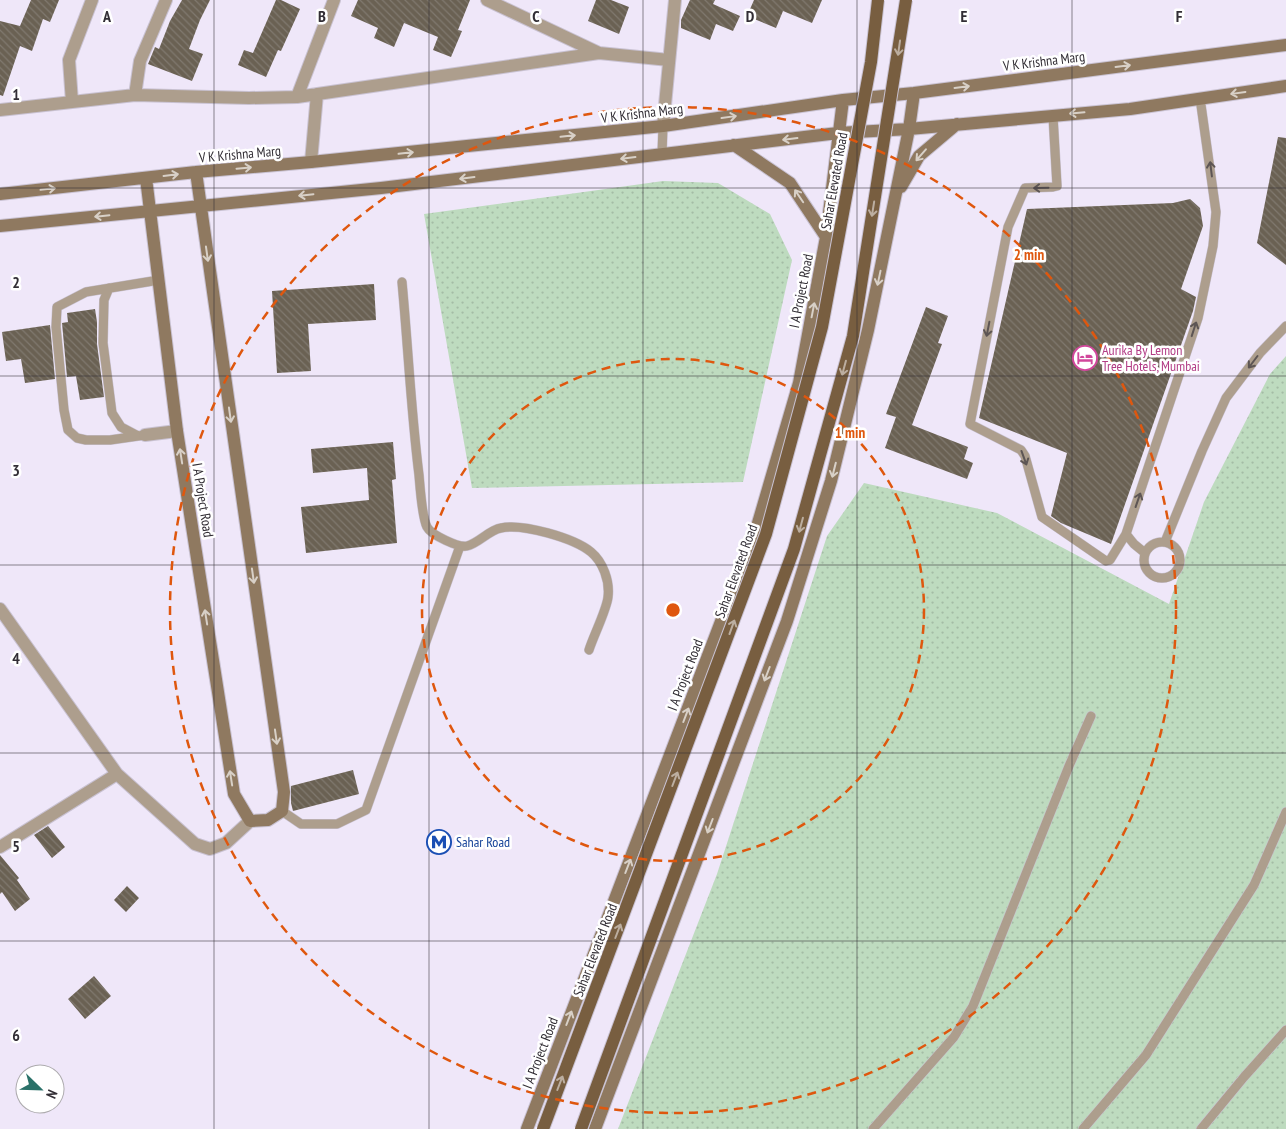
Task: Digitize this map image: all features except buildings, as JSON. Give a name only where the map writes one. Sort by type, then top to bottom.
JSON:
[{"type":"main road","name":"Sahar Elevated Road","points":[[543,1129],[766,534],[822,327],[871,62],[878,0]]},
{"type":"main road","points":[[581,1129],[794,549],[853,336],[906,0]]},
{"type":"main road","name":"V K Krishna Marg","points":[[0,194],[196,172],[663,126],[843,100],[914,93],[1286,45]]},
{"type":"main road","points":[[0,226],[381,188],[838,133],[1130,109],[1286,86]]},
{"type":"main road","points":[[595,1129],[787,621],[831,482],[868,330],[896,196],[914,93]]},
{"type":"main road","name":"I A Project Road","points":[[527,1129],[756,530],[799,382],[826,236],[843,100]]},
{"type":"main road","points":[[896,196],[919,156],[957,124]]},
{"type":"main road","points":[[734,145],[790,183],[826,236]]},
{"type":"main road","points":[[196,172],[284,792],[282,811],[268,820],[250,822]]},
{"type":"main road","name":"I A Project Road","points":[[146,178],[177,431],[234,794],[250,822]]},
{"type":"street","points":[[72,102],[69,60],[92,0]]},
{"type":"street","points":[[135,96],[140,61],[166,0]]},
{"type":"street","points":[[297,97],[334,0]]},
{"type":"street","points":[[487,0],[598,53]]},
{"type":"street","points":[[663,126],[675,0]]},
{"type":"street","points":[[0,110],[135,96],[297,97],[598,53],[669,60]]},
{"type":"street","points":[[312,162],[317,94]]},
{"type":"street","points":[[141,436],[177,431]]},
{"type":"street","points":[[0,608],[117,774],[195,844],[210,849],[226,843],[250,822]]},
{"type":"street","points":[[0,847],[117,774]]},
{"type":"lane","points":[[1053,116],[1057,186],[1053,188],[1025,188],[1008,227],[970,424],[1021,450],[1025,456],[1042,517],[1106,561],[1110,560],[1126,534],[1198,318],[1213,246],[1216,212],[1200,98]]},
{"type":"lane","points":[[662,154],[663,126]]},
{"type":"lane","points":[[141,436],[110,440],[86,440],[77,438],[68,430],[64,410],[56,327],[57,307],[86,292],[159,280]]},
{"type":"lane","points":[[402,282],[414,438],[427,528],[438,537],[460,546],[467,546],[500,528],[525,528],[549,533],[591,552],[604,570],[607,580],[608,597],[589,650]]},
{"type":"lane","points":[[109,288],[104,300],[103,343],[112,413],[121,427],[141,436]]},
{"type":"lane","points":[[1165,542],[1226,398],[1260,353],[1286,326]]},
{"type":"lane","points":[[1126,534],[1145,553]]},
{"type":"lane","points":[[1158,542],[1165,542],[1174,547],[1179,558],[1177,569],[1167,577],[1156,576],[1147,570],[1145,553],[1152,545],[1158,542]]},
{"type":"lane","points":[[282,811],[301,824],[338,824],[366,810],[460,546]]},
{"type":"lane","points":[[873,1129],[954,1037],[973,1006],[1069,766],[1091,716]]},
{"type":"lane","points":[[1083,1129],[1146,1055],[1254,884],[1286,812]]},
{"type":"lane","points":[[1201,1129],[1286,1030]]},
{"type":"green space","points":[[663,181],[718,183],[770,214],[792,260],[743,482],[472,488],[424,214]]},
{"type":"green space","points":[[1286,356],[1286,1129],[618,1129],[717,874],[827,536],[864,483],[997,513],[1169,604],[1204,502],[1270,374]]},
{"type":"place","name":"Aurika By Lemon Tree Hotels, Mumbai","points":[[1085,358]]},
{"type":"place","name":"Sahar Road","points":[[439,842]]}]
